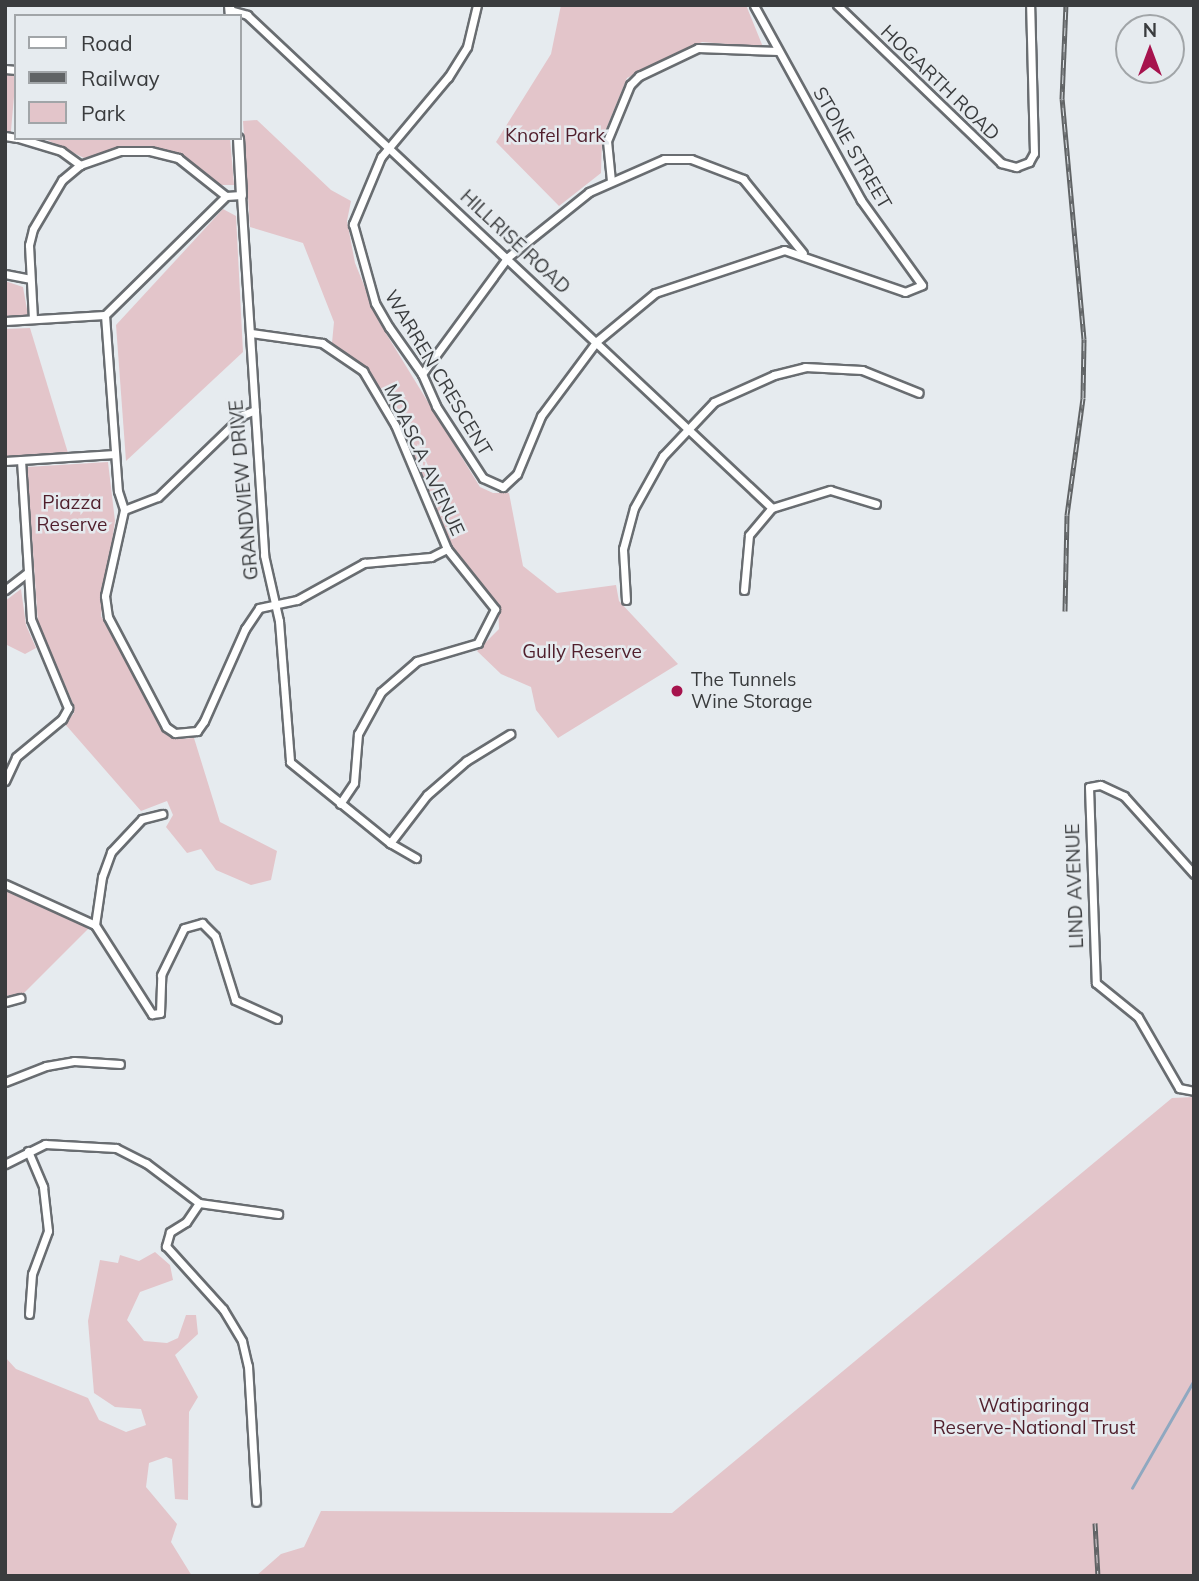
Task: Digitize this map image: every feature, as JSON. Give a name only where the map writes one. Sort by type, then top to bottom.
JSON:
[{"type":"street","name":"WARREN CRESCENT","points":[[477,5],[472,34],[458,62],[388,146],[370,179],[353,224],[375,303],[422,374],[436,405],[483,478],[502,487],[517,474],[541,416],[597,341]]},
{"type":"street","name":"STONE STREET","points":[[754,5],[861,200],[920,279],[916,290],[905,292],[803,253]]},
{"type":"street","name":"HOGARTH ROAD","points":[[836,5],[1001,163],[1016,167],[1029,162],[1034,153],[1030,5]]},
{"type":"street","name":"HILLRISE ROAD","points":[[230,10],[247,15],[508,257],[772,508]]},
{"type":"street","points":[[611,181],[607,141],[630,85],[639,76],[698,48],[778,51]]},
{"type":"street","points":[[24,140],[61,151],[80,165]]},
{"type":"street","name":"GRANDVIEW DRIVE","points":[[238,140],[264,555],[279,621],[289,762],[390,843],[416,858]]},
{"type":"street","points":[[33,319],[29,245],[40,213],[62,180],[80,165],[120,151],[150,150],[178,158],[226,195],[241,195]]},
{"type":"street","points":[[422,374],[508,257],[547,222],[611,181],[664,159],[715,166],[743,179],[803,253]]},
{"type":"street","points":[[5,321],[105,315],[226,195]]},
{"type":"street","points":[[597,341],[655,293],[677,283],[784,250],[803,253]]},
{"type":"street","points":[[5,274],[30,279]]},
{"type":"street","points":[[105,315],[115,454],[124,510],[105,596],[108,617],[166,727],[186,735],[204,721],[244,629],[260,608],[273,603],[297,600],[364,563],[431,557],[447,549]]},
{"type":"street","name":"MOASCA AVENUE","points":[[251,333],[321,343],[363,371],[395,425],[447,549],[462,572],[494,605],[488,626],[478,643],[417,661],[381,692],[358,734],[354,783],[340,804]]},
{"type":"street","points":[[626,600],[623,548],[634,508],[663,456],[687,426],[715,402],[745,387],[805,367],[862,370],[919,393]]},
{"type":"street","points":[[124,510],[158,497],[243,415],[255,410]]},
{"type":"street","points":[[5,461],[115,454]]},
{"type":"street","points":[[5,781],[16,757],[62,719],[68,708],[31,619],[21,460]]},
{"type":"street","points":[[744,590],[749,535],[772,508],[830,490],[876,504]]},
{"type":"street","points":[[5,590],[28,572]]},
{"type":"street","points":[[390,843],[427,795],[466,761],[510,734]]},
{"type":"street","name":"LIND AVENUE","points":[[1194,874],[1124,796],[1100,785],[1089,787],[1096,983],[1138,1017],[1179,1088],[1194,1091]]},
{"type":"street","points":[[95,925],[102,877],[111,852],[142,819],[162,814]]},
{"type":"street","points":[[5,884],[95,925],[152,1014],[160,1013],[161,975],[184,928],[202,923],[215,936],[235,1000],[277,1019]]},
{"type":"street","points":[[5,1002],[20,998]]},
{"type":"street","points":[[5,1082],[46,1066],[74,1061],[120,1064]]},
{"type":"street","points":[[5,1164],[29,1151],[68,1142],[116,1147],[146,1163],[200,1203],[278,1214]]},
{"type":"street","points":[[29,1151],[43,1187],[48,1231],[32,1274],[29,1314]]},
{"type":"street","points":[[200,1203],[186,1222],[170,1232],[166,1246],[223,1309],[242,1341],[248,1366],[257,1502]]},
{"type":"green space","name":"Knofel Park","points":[[561,5],[746,5],[763,47],[702,42],[627,78],[602,139],[601,173],[559,206],[496,142],[551,54]]},
{"type":"green space","points":[[5,73],[14,74],[11,132],[5,131]]},
{"type":"green space","name":"Gully Reserve","points":[[257,120],[331,190],[351,201],[347,221],[355,263],[379,322],[480,487],[493,493],[509,493],[523,566],[557,593],[616,585],[619,601],[678,664],[558,738],[536,710],[531,687],[501,674],[477,651],[499,629],[498,603],[464,570],[441,533],[387,397],[359,363],[332,343],[334,322],[303,243],[250,227],[243,121]]},
{"type":"green space","points":[[47,140],[230,140],[234,185],[219,185],[179,154],[154,147],[120,148],[84,158]]},
{"type":"green space","points":[[223,209],[236,216],[243,352],[126,461],[116,325]]},
{"type":"green space","points":[[5,281],[23,287],[28,315],[5,316]]},
{"type":"green space","points":[[30,328],[68,453],[5,458],[5,329]]},
{"type":"green space","name":"Piazza Reserve","points":[[108,462],[115,521],[101,616],[164,732],[177,739],[194,738],[220,822],[277,851],[271,880],[251,885],[216,870],[201,849],[187,853],[166,827],[173,815],[167,801],[141,811],[65,724],[74,713],[72,701],[38,623],[27,467]]},
{"type":"green space","points":[[21,589],[26,625],[36,648],[25,654],[5,644],[5,601]]},
{"type":"green space","points":[[5,889],[89,928],[24,993],[5,996]]},
{"type":"green space","name":"Watiparinga Reserve-National Trust","points":[[1194,1097],[1194,1576],[256,1576],[281,1554],[304,1547],[321,1511],[672,1513],[1172,1098]]},
{"type":"green space","points":[[155,1252],[170,1265],[173,1280],[140,1292],[127,1320],[144,1341],[167,1343],[178,1338],[186,1315],[196,1315],[198,1334],[175,1355],[198,1397],[189,1412],[188,1500],[175,1499],[172,1459],[166,1457],[149,1463],[146,1487],[177,1524],[171,1542],[192,1576],[5,1576],[5,1357],[16,1369],[88,1398],[99,1420],[126,1432],[146,1425],[141,1409],[115,1407],[94,1393],[88,1321],[100,1260],[118,1263],[120,1255],[139,1261]]},
{"type":"waterway","points":[[1132,1488],[1194,1380]]},
{"type":"railway","points":[[1065,611],[1067,515],[1083,398],[1084,339],[1062,99],[1066,5]]},
{"type":"railway","points":[[1095,1523],[1098,1576]]},
{"type":"place","name":"The Tunnels Wine Storage","points":[[677,691]]}]
